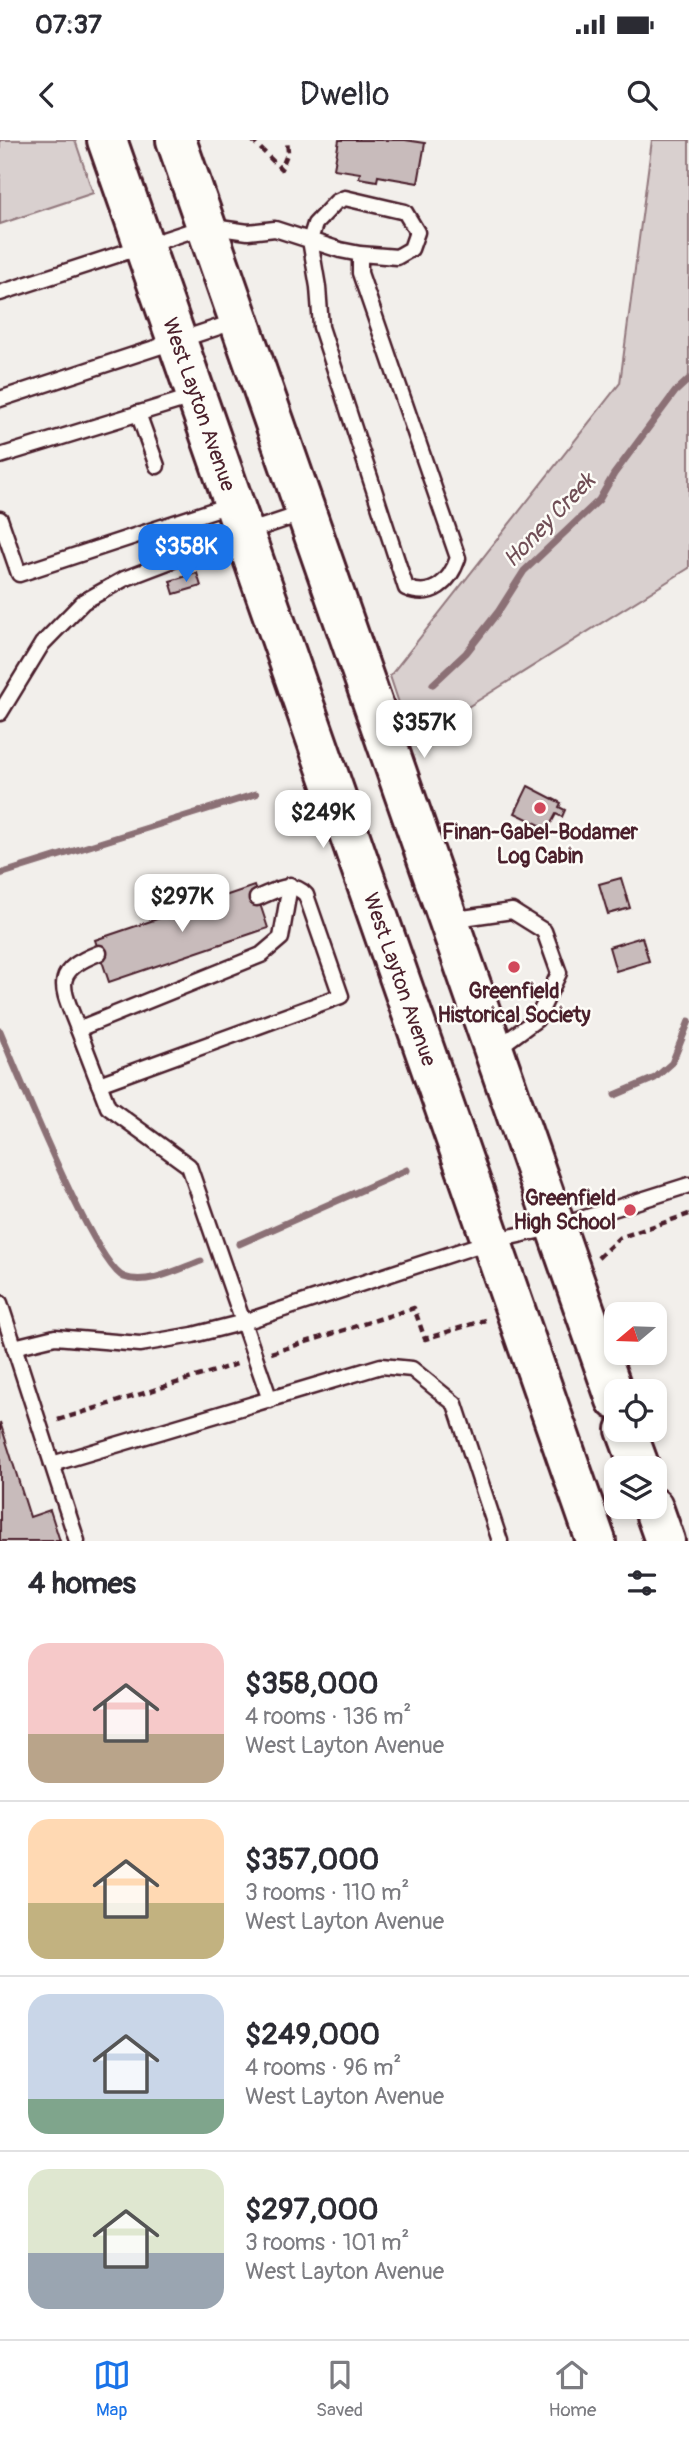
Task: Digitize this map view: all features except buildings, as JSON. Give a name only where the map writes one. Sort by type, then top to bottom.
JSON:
[{"type":"main road","name":"West Layton Avenue","points":[[107,140],[596,1541]]},
{"type":"main road","points":[[176,140],[608,1379]]},
{"type":"main road","points":[[657,1519],[665,1541]]},
{"type":"lane","points":[[0,293],[206,226],[248,232],[275,229],[310,240],[340,250],[397,257],[411,249],[417,232],[405,212],[345,198],[324,212],[315,224],[310,240],[325,339],[406,588],[418,593],[438,587],[453,574],[458,558],[360,273],[360,254]]},
{"type":"lane","points":[[0,399],[239,320]]},
{"type":"lane","points":[[0,456],[196,396]]},
{"type":"lane","points":[[138,414],[158,466]]},
{"type":"lane","points":[[0,519],[19,574],[239,518],[306,513]]},
{"type":"lane","points":[[0,713],[42,644],[83,602],[239,518]]},
{"type":"lane","points":[[78,1028],[261,955],[281,938],[290,885]]},
{"type":"lane","points":[[99,1084],[341,996],[306,895],[299,888],[290,885],[257,898]]},
{"type":"lane","points":[[448,920],[512,911],[544,931],[559,974],[537,1019],[494,1051]]},
{"type":"lane","points":[[99,953],[75,962],[64,978],[64,993],[108,1107],[189,1166],[270,1400]]},
{"type":"lane","points":[[15,1347],[55,1338],[140,1344],[193,1335],[244,1322],[491,1241],[556,1227],[689,1185]]},
{"type":"lane","points":[[0,1303],[77,1541]]},
{"type":"lane","points":[[52,1464],[381,1366],[412,1369],[455,1404],[500,1541]]},
{"type":"path","points":[[252,140],[281,169],[288,152],[287,140]]},
{"type":"path","points":[[598,1258],[619,1238],[689,1214]]},
{"type":"shaded area","points":[[0,140],[75,140],[93,193],[0,224]]},
{"type":"shaded area","points":[[652,140],[689,140],[689,568],[412,742],[390,676],[620,383]]},
{"type":"waterway","name":"Honey Creek","points":[[433,684],[466,653],[498,612],[524,571],[599,500],[614,474],[675,392],[689,379]]},
{"type":"waterway","name":"Honey Creek","points":[[0,874],[256,794]]},
{"type":"waterway","points":[[615,1095],[655,1078],[672,1063],[689,1021]]},
{"type":"waterway","points":[[0,1031],[57,1164],[76,1204],[111,1265],[124,1277],[143,1279],[163,1275],[201,1261]]},
{"type":"waterway","points":[[239,1244],[407,1170]]},
{"type":"place","name":"Finan-Gabel-Bodamer Log Cabin","points":[[540,808]]},
{"type":"place","name":"Greenfield Historical Society","points":[[514,967]]},
{"type":"place","name":"Greenfield High School","points":[[630,1210]]}]
